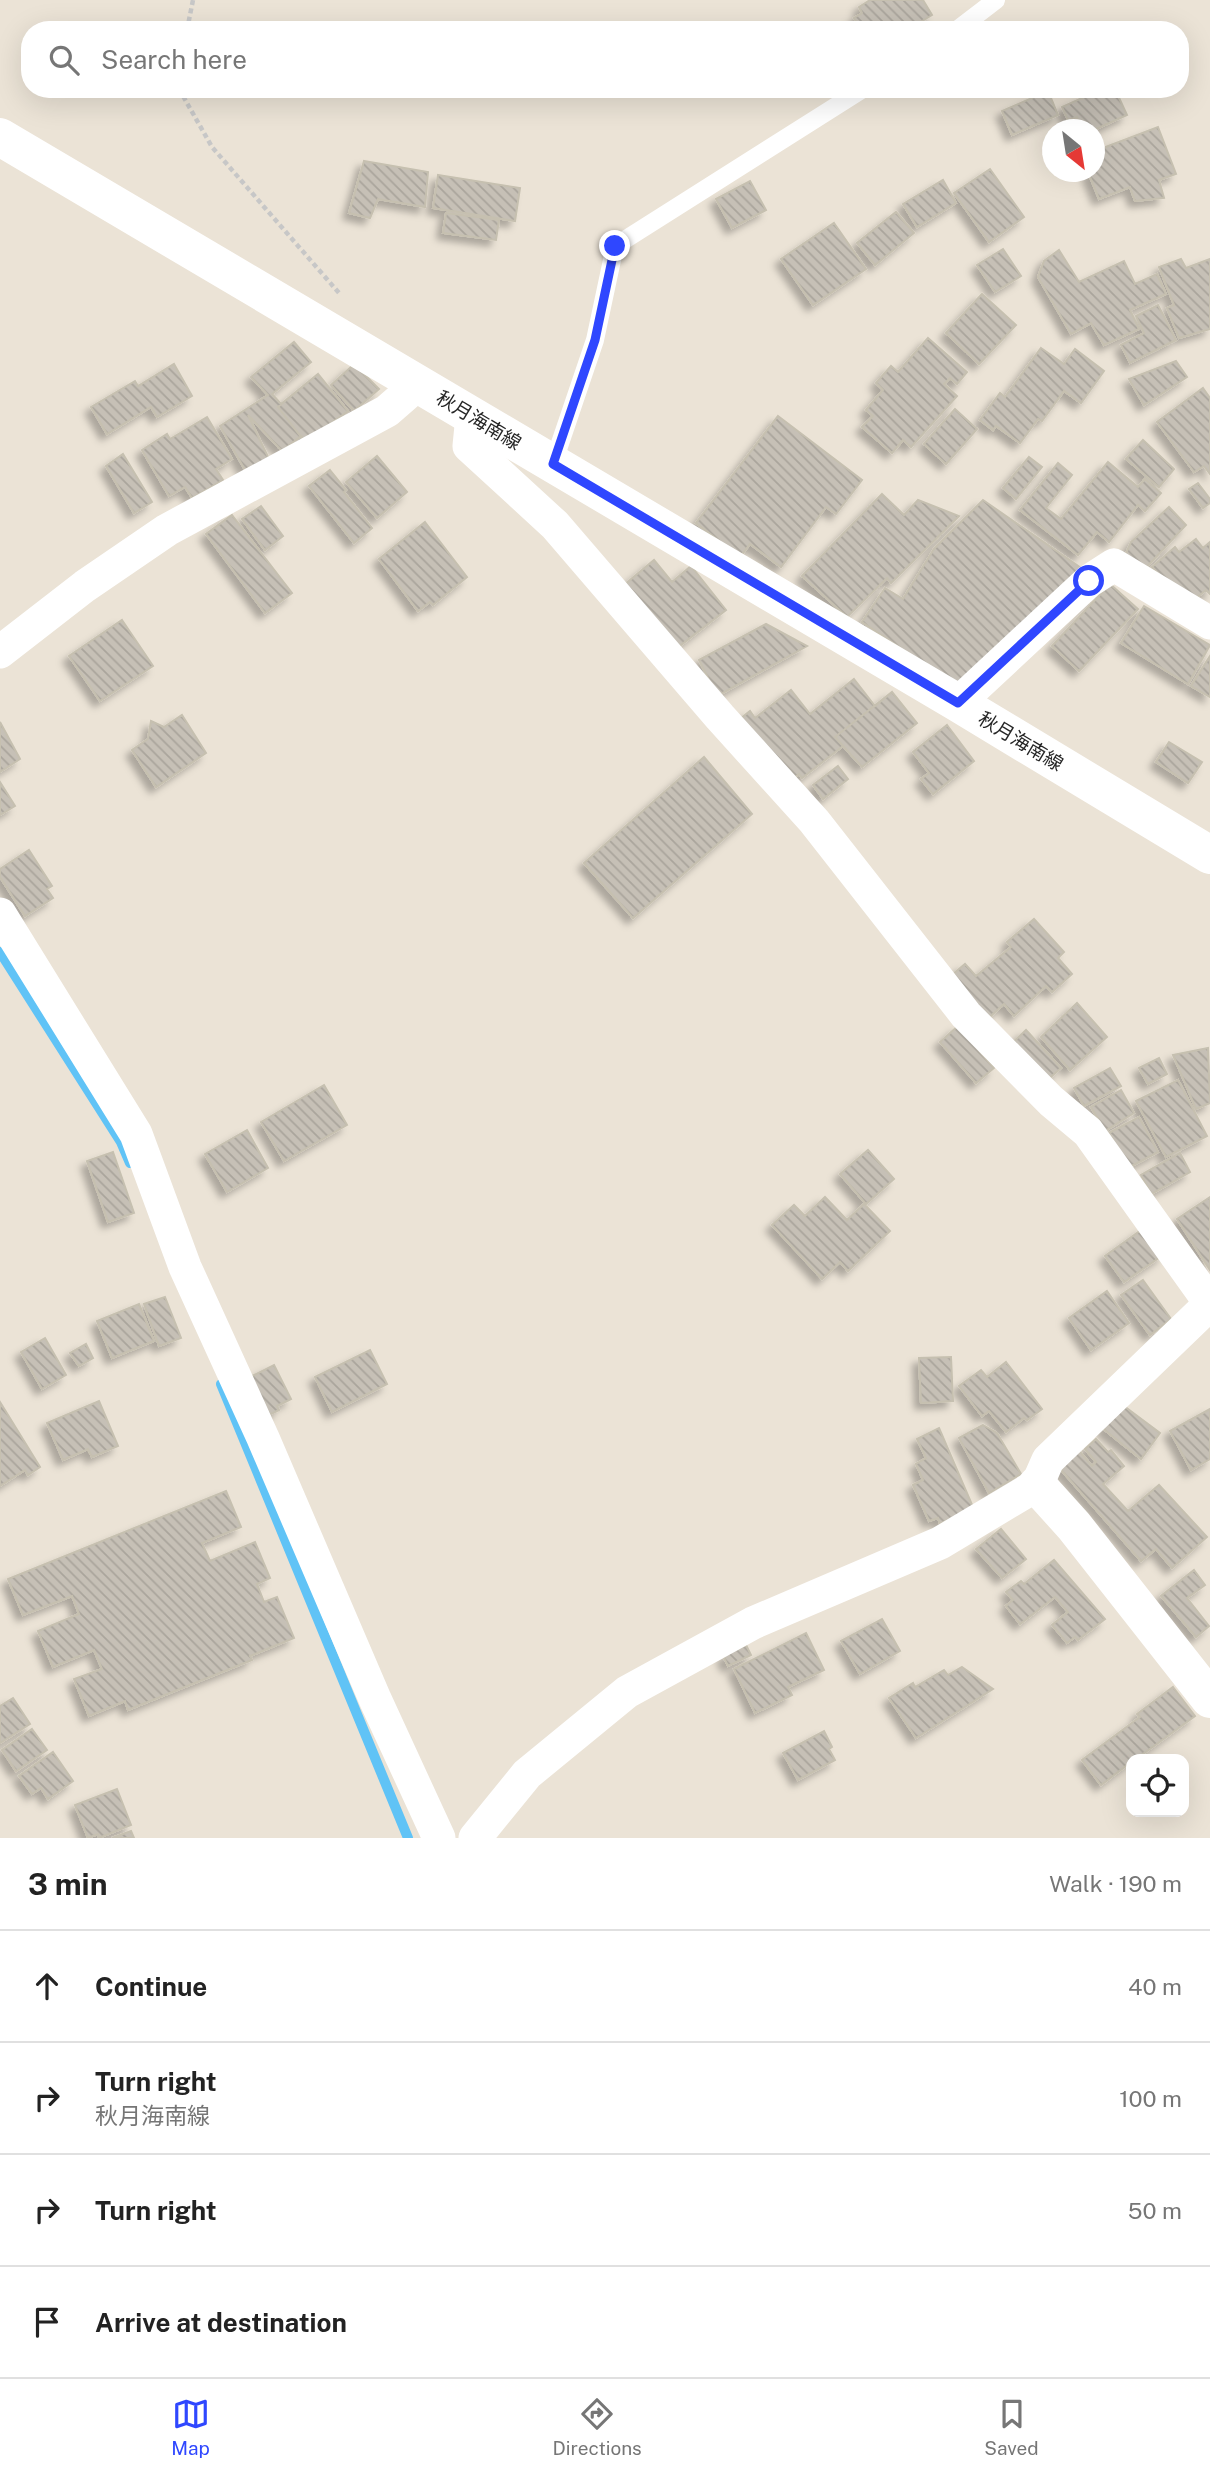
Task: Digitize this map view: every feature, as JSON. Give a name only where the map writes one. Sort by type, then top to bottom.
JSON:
[{"type":"main road","name":"秋月海南線","points":[[0,138],[958,703],[1210,855]]},
{"type":"main road","points":[[1037,1485],[1074,1526],[1210,1699]]},
{"type":"street","points":[[0,652],[85,586],[167,530],[387,411],[418,384]]},
{"type":"street","points":[[472,416],[469,446],[555,525],[720,717],[814,821],[966,1015],[1051,1101],[1088,1132],[1210,1303],[1048,1460],[1037,1485],[940,1543],[753,1623],[627,1692],[527,1774],[475,1838]]},
{"type":"street","points":[[958,703],[1089,581],[1114,565],[1210,623]]},
{"type":"street","points":[[0,914],[136,1134],[185,1267],[439,1838]]},
{"type":"lane","points":[[969,21],[996,0]]},
{"type":"lane","points":[[553,464],[595,340],[615,246],[849,98]]},
{"type":"path","points":[[189,21],[193,0]]},
{"type":"path","points":[[184,98],[212,147],[346,302]]},
{"type":"building","points":[[870,0],[923,0],[932,15],[922,21],[856,21],[854,18],[862,13],[859,7]]},
{"type":"building","points":[[1032,98],[1051,98],[1058,115],[1042,119],[1042,122],[1012,135],[1002,111]]},
{"type":"building","points":[[1082,98],[1119,98],[1127,115],[1105,125],[1105,119],[1068,119],[1062,107]]},
{"type":"building","points":[[1158,127],[1176,174],[1159,180],[1164,198],[1135,201],[1130,187],[1099,199],[1092,182],[1105,182],[1105,147]]},
{"type":"building","points":[[364,161],[428,172],[425,207],[378,199],[370,218],[349,213]]},
{"type":"building","points":[[990,169],[1024,217],[989,242],[954,193]]},
{"type":"building","points":[[438,175],[520,188],[515,221],[433,208]]},
{"type":"building","points":[[943,180],[956,203],[917,227],[903,204]]},
{"type":"building","points":[[750,181],[766,210],[732,228],[716,199]]},
{"type":"building","points":[[896,212],[914,233],[875,265],[857,243]]},
{"type":"building","points":[[446,213],[499,220],[496,240],[443,233]]},
{"type":"building","points":[[834,223],[866,269],[813,305],[781,259]]},
{"type":"building","points":[[1003,249],[1021,276],[995,292],[977,265]]},
{"type":"building","points":[[1059,250],[1079,282],[1124,261],[1135,284],[1157,274],[1166,294],[1130,310],[1139,329],[1104,345],[1091,323],[1071,334],[1038,277],[1044,261]]},
{"type":"building","points":[[1181,259],[1186,268],[1210,259],[1210,329],[1179,338],[1167,308],[1174,305],[1159,267]]},
{"type":"building","points":[[982,294],[1016,325],[979,364],[946,333]]},
{"type":"building","points":[[1158,305],[1176,340],[1130,363],[1121,345],[1144,333],[1136,316]]},
{"type":"building","points":[[928,338],[967,372],[957,384],[950,378],[944,384],[957,396],[911,447],[903,440],[892,453],[862,427],[873,416],[866,410],[883,390],[876,383],[891,366],[898,372]]},
{"type":"building","points":[[294,342],[311,362],[272,394],[281,404],[318,374],[348,411],[321,433],[305,442],[301,436],[282,451],[248,415],[269,459],[245,470],[220,426],[268,395],[251,377]]},
{"type":"building","points":[[1041,348],[1064,364],[1075,349],[1104,371],[1081,403],[1064,391],[1042,421],[1038,419],[1020,443],[996,426],[993,430],[980,420],[1000,393],[1005,397]]},
{"type":"building","points":[[1176,361],[1187,377],[1144,405],[1129,379]]},
{"type":"building","points":[[174,364],[192,396],[157,417],[151,407],[107,434],[91,407],[135,381],[138,386]]},
{"type":"building","points":[[352,366],[379,389],[354,411],[331,385]]},
{"type":"building","points":[[318,374],[348,411],[305,442],[278,407]]},
{"type":"building","points":[[1203,388],[1210,398],[1210,474],[1204,466],[1194,472],[1157,422]]},
{"type":"building","points":[[955,409],[977,429],[946,464],[924,444]]},
{"type":"building","points":[[778,416],[862,480],[836,514],[826,507],[781,567],[750,544],[740,557],[696,523]]},
{"type":"building","points":[[207,417],[232,459],[216,469],[223,480],[192,498],[185,487],[169,496],[142,450],[167,434],[170,439]]},
{"type":"building","points":[[1143,440],[1174,469],[1159,487],[1126,459]]},
{"type":"building","points":[[123,454],[152,502],[134,513],[106,466]]},
{"type":"building","points":[[377,456],[407,492],[377,518],[346,482]]},
{"type":"building","points":[[1029,457],[1042,467],[1016,499],[1003,488]]},
{"type":"building","points":[[1108,462],[1138,487],[1145,479],[1161,493],[1145,511],[1138,505],[1109,542],[1097,532],[1078,555],[1020,510],[1058,463],[1072,475],[1046,508],[1061,519]]},
{"type":"building","points":[[330,470],[372,528],[354,543],[309,486]]},
{"type":"building","points":[[1198,483],[1210,499],[1210,503],[1203,508],[1189,489]]},
{"type":"building","points":[[882,494],[904,515],[918,500],[959,516],[891,583],[887,578],[847,617],[802,576]]},
{"type":"building","points":[[983,500],[1081,568],[966,692],[862,622],[885,588],[903,599],[934,549]]},
{"type":"building","points":[[261,506],[283,536],[265,550],[242,519]]},
{"type":"building","points":[[1169,507],[1186,525],[1142,572],[1123,560],[1131,542]]},
{"type":"building","points":[[232,515],[292,593],[265,613],[206,534]]},
{"type":"building","points":[[425,522],[467,577],[433,605],[430,602],[418,611],[379,559]]},
{"type":"building","points":[[1196,539],[1203,548],[1210,542],[1210,594],[1206,590],[1190,603],[1179,598],[1152,567],[1175,547],[1179,552]]},
{"type":"building","points":[[654,560],[672,582],[691,566],[726,610],[668,655],[617,591]]},
{"type":"building","points":[[1110,584],[1138,609],[1079,671],[1052,646]]},
{"type":"building","points":[[1144,606],[1210,645],[1188,684],[1121,643]]},
{"type":"building","points":[[122,620],[153,666],[100,701],[69,656]]},
{"type":"building","points":[[766,624],[807,646],[717,696],[699,660]]},
{"type":"building","points":[[1210,656],[1210,697],[1191,686]]},
{"type":"building","points":[[854,679],[875,706],[892,692],[917,723],[862,767],[843,746],[802,778],[799,774],[786,785],[735,723],[750,711],[755,718],[791,690],[810,714]]},
{"type":"building","points":[[892,692],[917,723],[862,767],[835,737]]},
{"type":"building","points":[[182,715],[206,753],[156,787],[132,750],[148,739],[151,721],[164,727]]},
{"type":"building","points":[[0,722],[20,759],[0,772]]},
{"type":"building","points":[[947,725],[974,761],[933,794],[921,779],[929,773],[913,752]]},
{"type":"building","points":[[1169,742],[1202,762],[1188,783],[1156,762]]},
{"type":"building","points":[[704,757],[752,814],[633,918],[584,863]]},
{"type":"building","points":[[838,766],[848,779],[823,799],[813,785]]},
{"type":"building","points":[[0,782],[15,806],[0,815]]},
{"type":"building","points":[[29,850],[52,886],[47,889],[53,898],[25,916],[0,877],[0,869]]},
{"type":"building","points":[[1034,919],[1064,952],[1058,958],[1072,974],[1052,992],[1046,986],[1014,1016],[1004,1004],[984,1022],[947,979],[965,964],[976,976],[1011,947],[1007,942]]},
{"type":"building","points":[[1077,1003],[1107,1037],[1070,1070],[1041,1037]]},
{"type":"building","points":[[958,1026],[994,1068],[976,1083],[940,1042]]},
{"type":"building","points":[[1026,1030],[1061,1068],[1044,1083],[1010,1045]]},
{"type":"building","points":[[1208,1048],[1210,1103],[1196,1109],[1173,1055]]},
{"type":"building","points":[[1159,1058],[1167,1074],[1148,1084],[1139,1068]]},
{"type":"building","points":[[1110,1068],[1121,1086],[1084,1106],[1074,1088]]},
{"type":"building","points":[[1178,1080],[1207,1136],[1166,1157],[1136,1101]]},
{"type":"building","points":[[324,1085],[347,1125],[284,1161],[261,1122]]},
{"type":"building","points":[[1121,1090],[1134,1113],[1105,1131],[1091,1107]]},
{"type":"building","points":[[1139,1117],[1158,1152],[1128,1168],[1109,1133]]},
{"type":"building","points":[[247,1130],[268,1168],[227,1192],[205,1154]]},
{"type":"building","points":[[868,1150],[894,1179],[866,1204],[840,1174]]},
{"type":"building","points":[[113,1152],[134,1213],[108,1222],[87,1161]]},
{"type":"building","points":[[1180,1153],[1190,1172],[1151,1194],[1141,1175]]},
{"type":"building","points":[[825,1197],[847,1220],[864,1204],[890,1231],[848,1271],[840,1262],[822,1279],[772,1225],[794,1205],[805,1216]]},
{"type":"building","points":[[1210,1197],[1210,1270],[1177,1219]]},
{"type":"building","points":[[1144,1228],[1163,1255],[1124,1282],[1105,1256]]},
{"type":"building","points":[[1143,1280],[1171,1319],[1150,1335],[1121,1295]]},
{"type":"building","points":[[1107,1291],[1129,1323],[1091,1350],[1069,1318]]},
{"type":"building","points":[[165,1297],[181,1338],[159,1346],[144,1304]]},
{"type":"building","points":[[139,1304],[154,1341],[112,1358],[97,1321]]},
{"type":"building","points":[[45,1338],[66,1375],[42,1389],[21,1352]]},
{"type":"building","points":[[86,1344],[93,1358],[79,1366],[70,1353]]},
{"type":"building","points":[[370,1350],[387,1384],[332,1412],[315,1377]]},
{"type":"building","points":[[951,1357],[953,1401],[921,1403],[919,1358]]},
{"type":"building","points":[[1006,1362],[1042,1409],[1027,1420],[1024,1418],[1006,1432],[989,1411],[982,1416],[959,1386],[981,1370],[987,1377]]},
{"type":"building","points":[[274,1365],[291,1399],[277,1406],[279,1410],[267,1416],[248,1378]]},
{"type":"building","points":[[99,1401],[118,1446],[92,1457],[88,1449],[63,1460],[47,1423]]},
{"type":"building","points":[[0,1402],[40,1467],[28,1475],[25,1470],[0,1486]]},
{"type":"building","points":[[1124,1406],[1160,1433],[1141,1459],[1102,1428]]},
{"type":"building","points":[[1210,1409],[1210,1459],[1191,1470],[1170,1431]]},
{"type":"building","points":[[983,1425],[997,1433],[1021,1474],[989,1493],[959,1438]]},
{"type":"building","points":[[939,1428],[973,1507],[940,1524],[938,1518],[929,1521],[913,1485],[923,1480],[916,1464],[926,1458],[917,1439]]},
{"type":"building","points":[[1096,1439],[1108,1452],[1111,1450],[1124,1466],[1103,1484],[1128,1511],[1159,1485],[1207,1537],[1172,1568],[1156,1549],[1141,1561],[1055,1463],[1075,1446],[1092,1466],[1096,1462],[1085,1449]]},
{"type":"building","points":[[226,1491],[241,1527],[202,1543],[210,1561],[255,1542],[270,1578],[257,1584],[264,1602],[277,1597],[294,1638],[250,1656],[252,1660],[128,1710],[125,1701],[89,1716],[74,1679],[102,1669],[94,1650],[53,1667],[38,1631],[79,1614],[72,1596],[23,1615],[8,1579]]},
{"type":"building","points":[[1001,1529],[1026,1559],[1002,1578],[976,1549]]},
{"type":"building","points":[[1054,1560],[1105,1619],[1078,1640],[1075,1637],[1067,1643],[1052,1625],[1068,1612],[1055,1597],[1020,1624],[1006,1606],[1013,1600],[1006,1592],[1021,1581],[1024,1584]]},
{"type":"building","points":[[1194,1570],[1205,1585],[1187,1598],[1209,1626],[1196,1637],[1161,1596]]},
{"type":"building","points":[[882,1619],[900,1651],[860,1674],[841,1641]]},
{"type":"building","points":[[806,1633],[824,1670],[788,1687],[792,1695],[755,1713],[734,1669]]},
{"type":"building","points":[[746,1645],[751,1655],[728,1666],[723,1656]]},
{"type":"building","points":[[962,1667],[993,1689],[916,1738],[889,1698],[913,1683],[915,1687],[944,1670],[948,1675]]},
{"type":"building","points":[[1173,1687],[1195,1716],[1143,1754],[1126,1754],[1126,1766],[1101,1785],[1082,1760],[1140,1717],[1137,1714]]},
{"type":"building","points":[[13,1698],[30,1724],[0,1743],[0,1706]]},
{"type":"building","points":[[32,1729],[47,1750],[16,1771],[2,1750]]},
{"type":"building","points":[[824,1731],[835,1760],[798,1780],[783,1753]]},
{"type":"building","points":[[53,1752],[73,1781],[48,1799],[41,1788],[32,1794],[19,1776]]},
{"type":"building","points":[[117,1789],[131,1825],[99,1838],[98,1834],[88,1838],[75,1805]]},
{"type":"building","points":[[131,1831],[134,1838],[112,1838]]},
{"type":"waterway","points":[[0,952],[121,1142],[130,1163]]},
{"type":"waterway","points":[[221,1384],[408,1838]]},
{"type":"route","points":[[615,246],[595,340],[553,464],[958,703],[1089,581]]}]
